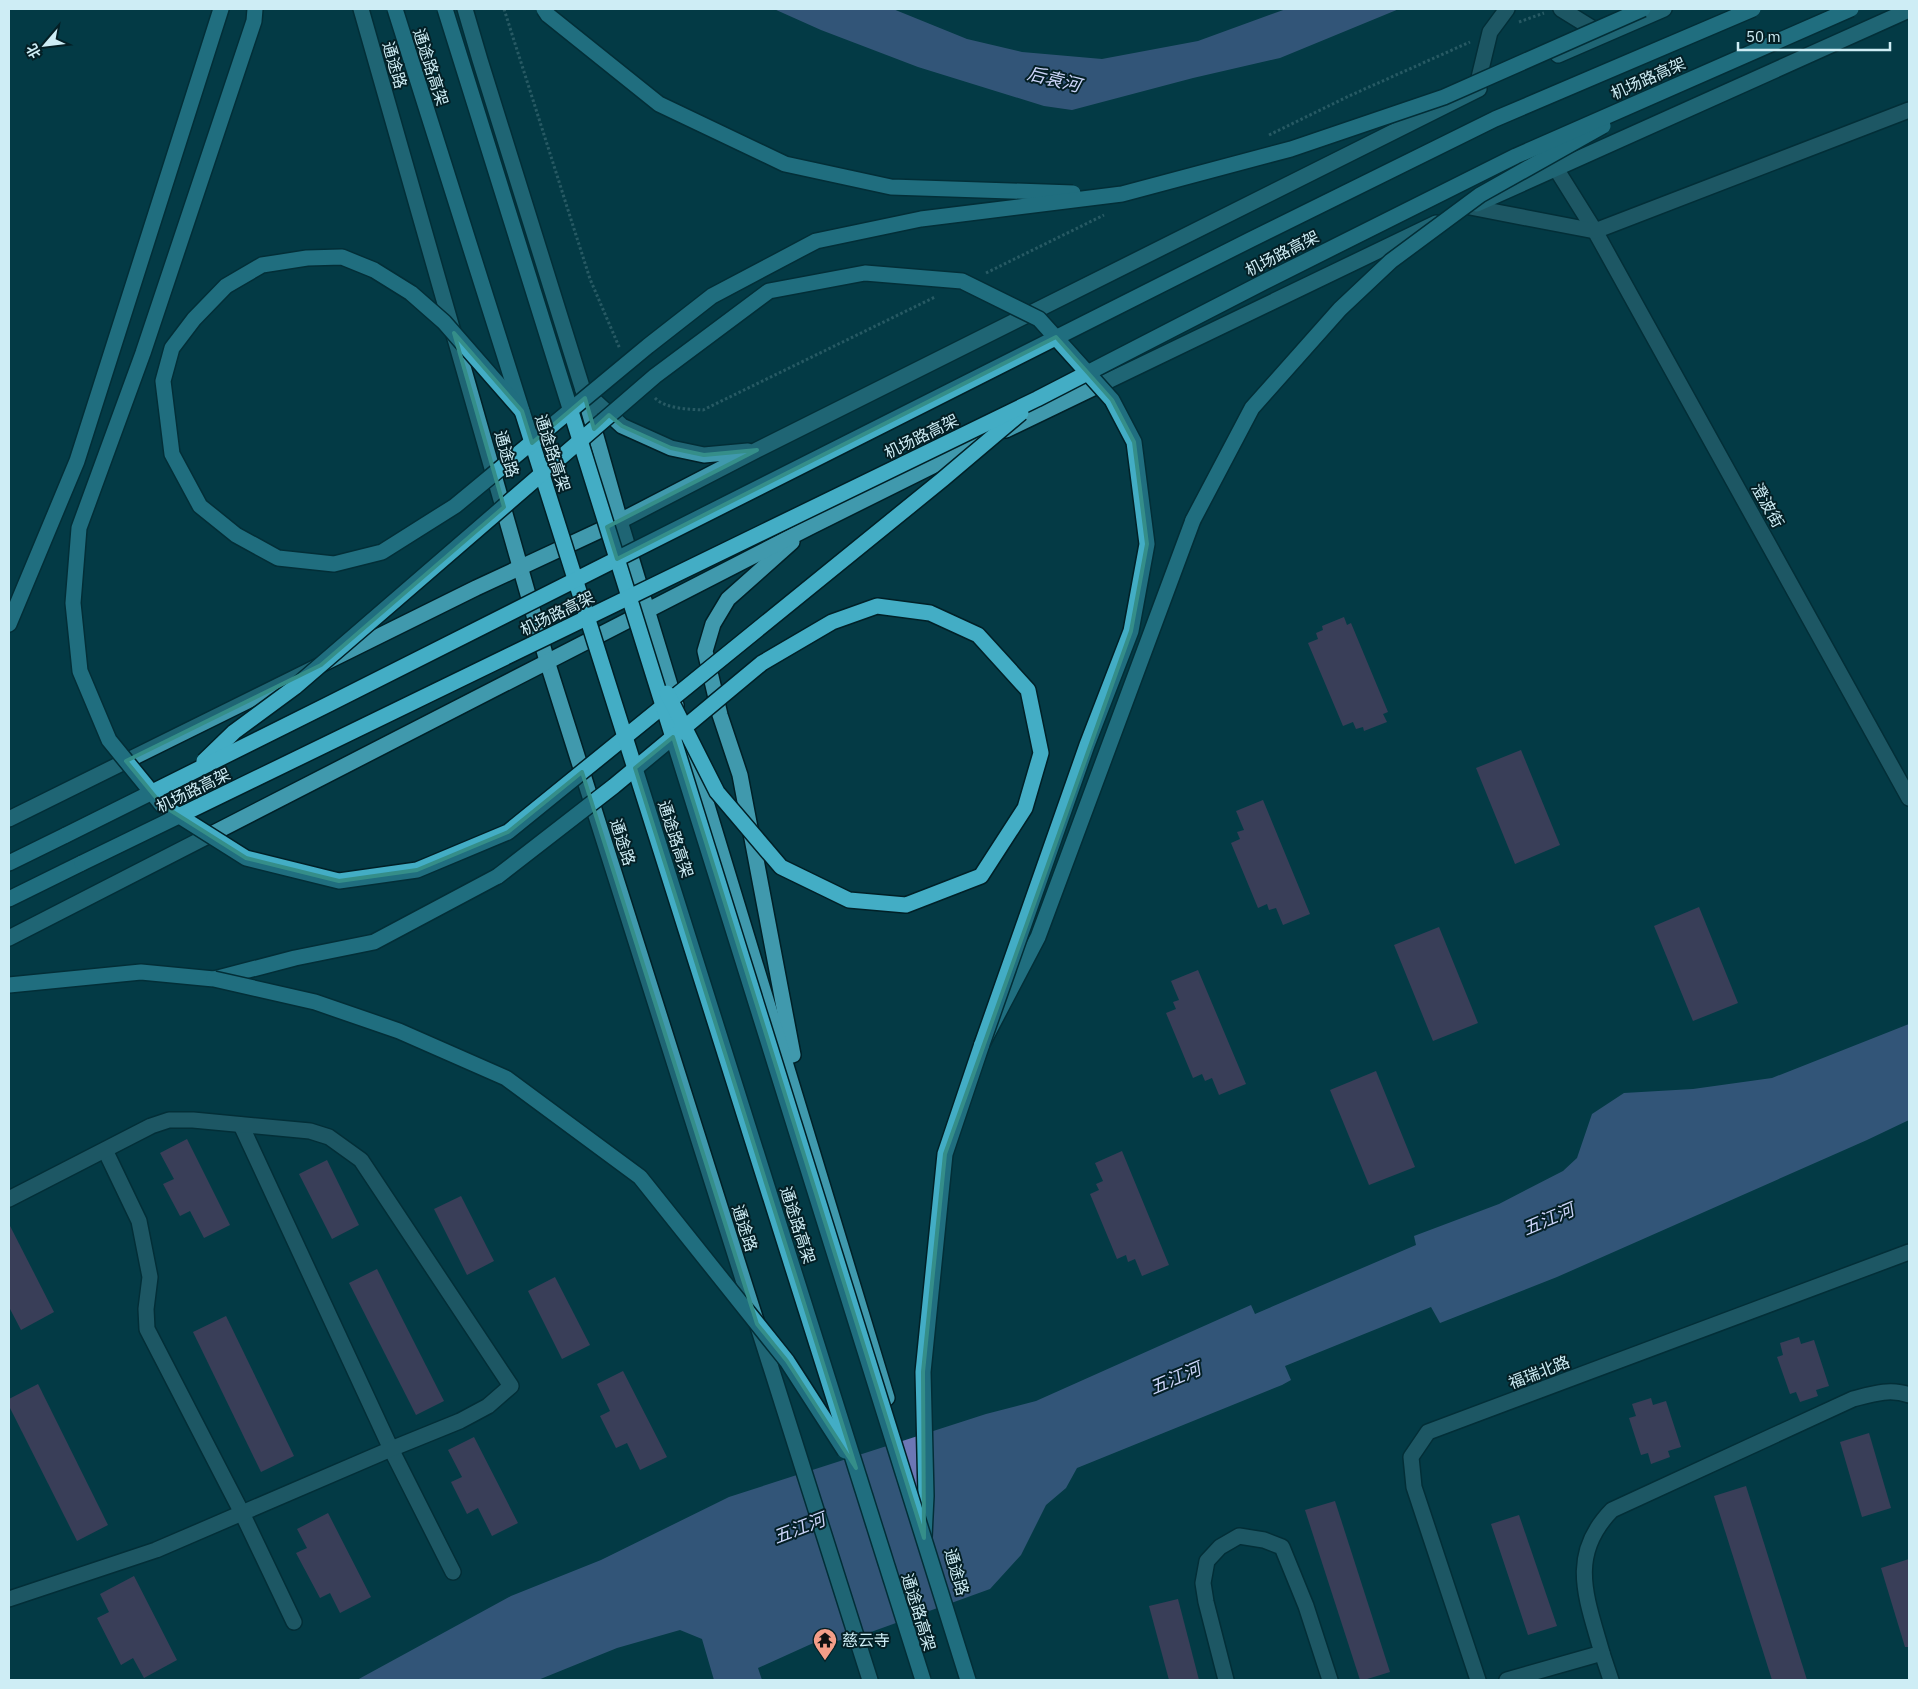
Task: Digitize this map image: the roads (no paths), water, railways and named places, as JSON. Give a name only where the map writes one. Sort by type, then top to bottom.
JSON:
[{"type":"highway","points":[[9,624],[77,461],[221,9]]},
{"type":"highway","points":[[255,9],[254,21],[143,353],[79,528],[73,602],[80,671],[109,740],[162,805],[246,858],[339,881],[417,870],[508,832],[943,479],[1037,400]]},
{"type":"highway","name":"通途路高架","points":[[395,9],[922,1680]]},
{"type":"highway","name":"通途路高架","points":[[445,9],[647,654],[925,1529],[969,1680]]},
{"type":"highway","points":[[544,9],[548,15],[658,104],[784,164],[891,187],[1122,194]]},
{"type":"highway","points":[[522,411],[444,322],[410,293],[374,270],[342,257],[307,258],[262,265],[226,286],[194,319],[172,348],[163,381],[172,454],[200,506],[236,535],[278,558],[334,564],[382,552],[455,506],[648,346],[712,296],[816,241],[921,219],[1122,194],[1291,149],[1444,97],[1644,9]]},
{"type":"highway","name":"机场路高架","points":[[9,863],[1250,240],[1478,128],[1753,9]]},
{"type":"highway","name":"机场路高架","points":[[9,899],[1037,400],[1264,282],[1516,156],[1683,81],[1851,9]]},
{"type":"highway","points":[[982,1044],[1038,937],[1193,520],[1252,408],[1340,310],[1391,261],[1480,195],[1683,81]]},
{"type":"highway","points":[[192,772],[234,732],[295,687],[655,376],[769,291],[865,273],[962,281],[1039,318],[1112,400],[1134,442],[1147,544],[1131,631],[1087,745],[945,1154],[923,1372],[925,1529]]},
{"type":"highway","points":[[214,979],[295,958],[374,942],[498,876],[614,786],[680,731],[688,725],[710,706],[740,682],[762,663],[832,622],[877,606],[930,613],[978,634],[1028,690],[1040,753],[1025,808],[981,876],[906,905],[849,900],[781,867],[717,792],[686,732],[682,723],[647,654]]},
{"type":"highway","points":[[9,984],[141,972],[214,979],[315,1002],[399,1031],[506,1078],[640,1176],[787,1361],[856,1468]]},
{"type":"main road","name":"通途路","points":[[360,9],[547,661],[870,1680]]},
{"type":"main road","points":[[465,9],[583,390],[620,521],[808,1135],[925,1529]]},
{"type":"main road","points":[[9,819],[521,567],[620,521],[757,450],[1476,90],[1664,9]]},
{"type":"main road","points":[[9,938],[810,526],[1090,388],[1470,207],[1909,10]]},
{"type":"main road","points":[[583,390],[622,426],[671,448],[704,455],[757,450]]},
{"type":"main road","points":[[808,1135],[740,775],[716,699],[706,651],[712,624],[728,599],[810,526]]},
{"type":"street","points":[[1476,90],[1490,32],[1507,9]]},
{"type":"street","points":[[1561,9],[1603,35]]},
{"type":"street","points":[[1470,207],[1595,231],[1909,110]]},
{"type":"street","name":"澄波街","points":[[1555,168],[1595,231],[1909,798]]},
{"type":"street","points":[[9,1199],[151,1126],[170,1120],[193,1120],[310,1131],[329,1137],[361,1160],[511,1386],[488,1406],[467,1418],[156,1550],[9,1599]]},
{"type":"street","points":[[241,1124],[391,1449],[452,1572]]},
{"type":"street","points":[[104,1150],[139,1221],[150,1278],[146,1309],[147,1329],[242,1513],[294,1622]]},
{"type":"street","name":"福瑞北路","points":[[1478,1680],[1414,1487],[1411,1457],[1428,1432],[1909,1252]]},
{"type":"street","points":[[1611,1680],[1587,1601],[1584,1562],[1590,1541],[1599,1524],[1612,1510],[1853,1399],[1879,1391],[1901,1392],[1909,1395]]},
{"type":"street","points":[[1226,1680],[1206,1602],[1203,1582],[1207,1561],[1220,1546],[1239,1536],[1264,1540],[1282,1547],[1306,1606],[1330,1680]]},
{"type":"street","points":[[1507,1680],[1602,1653]]},
{"type":"water","name":"后袁河","points":[[774,9],[893,9],[967,39],[1022,52],[1102,59],[1198,41],[1286,9],[1399,9],[1280,58],[1193,78],[1072,110],[1044,106],[918,67],[821,30]]},
{"type":"water","name":"五江河","points":[[1909,1024],[1909,1120],[1557,1277],[1440,1323],[1431,1307],[1285,1366],[1291,1380],[1282,1385],[1077,1468],[1066,1488],[1046,1505],[1021,1555],[990,1589],[871,1632],[837,1641],[820,1640],[758,1668],[762,1680],[714,1680],[702,1639],[680,1630],[617,1648],[538,1680],[357,1680],[511,1596],[601,1560],[729,1497],[986,1414],[1036,1401],[1251,1305],[1255,1314],[1416,1245],[1414,1236],[1499,1204],[1563,1171],[1577,1158],[1592,1114],[1624,1093],[1693,1089],[1772,1078]]},
{"type":"place","name":"慈云寺","points":[[825,1661]]}]
